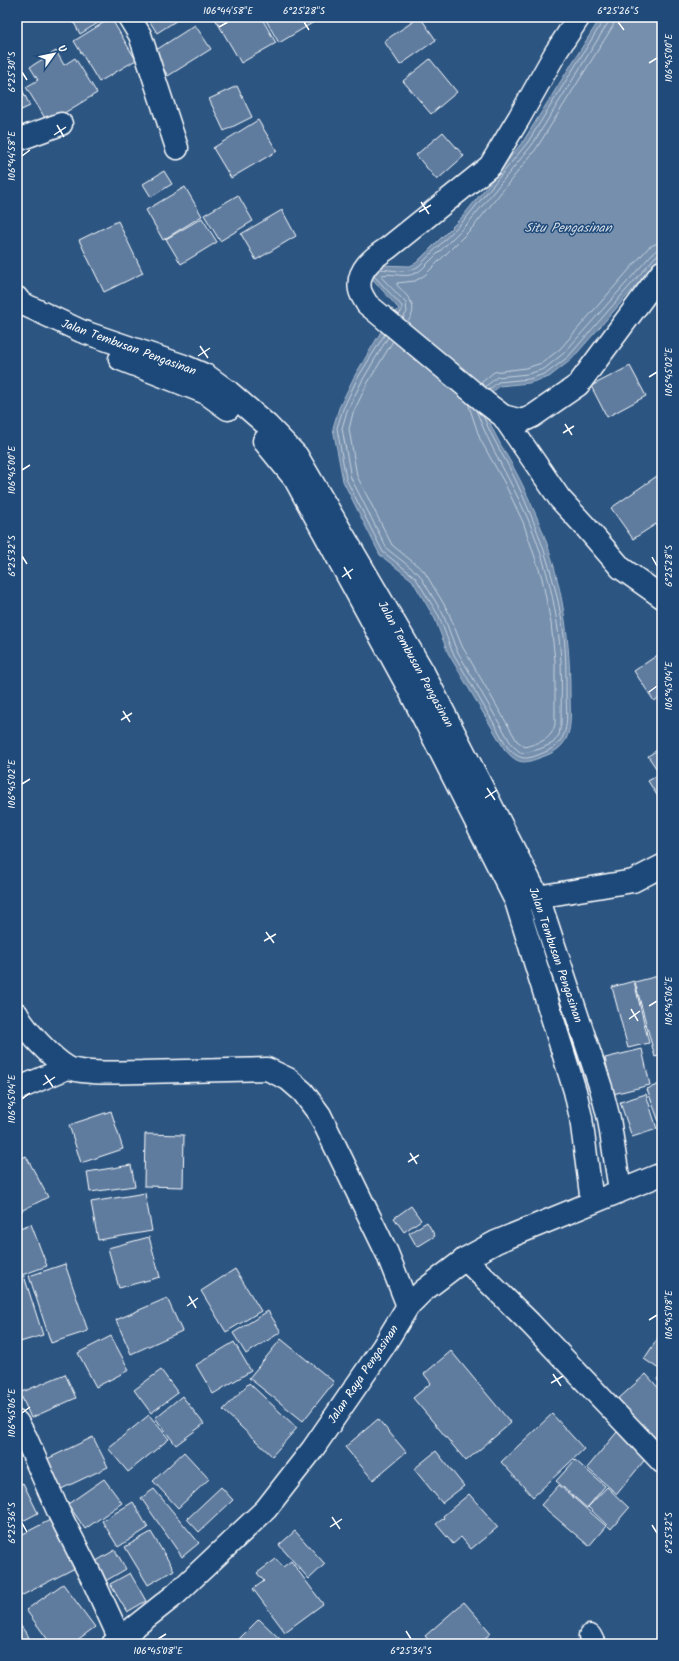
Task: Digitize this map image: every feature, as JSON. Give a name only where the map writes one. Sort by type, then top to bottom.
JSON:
[{"type":"street","points":[[129,17],[140,35],[177,148]]},
{"type":"street","points":[[579,17],[556,52],[490,166],[395,244],[374,257],[364,269],[361,278],[360,290],[367,304],[503,416],[560,499],[620,568],[662,598]]},
{"type":"street","points":[[17,140],[61,124]]},
{"type":"street","points":[[503,416],[522,421],[578,385],[662,272]]},
{"type":"street","name":"Jalan Tembusan Pengasinan","points":[[18,306],[81,331],[184,366],[207,376],[229,392],[267,425],[291,460],[422,670],[538,897],[601,1088],[609,1119],[620,1190]]},
{"type":"street","name":"Jalan Tembusan Pengasinan","points":[[291,460],[295,479],[408,687],[516,901],[575,1091],[581,1118],[592,1202]]},
{"type":"street","points":[[516,901],[633,882],[662,866]]},
{"type":"street","points":[[17,1014],[40,1045],[67,1068],[84,1071],[118,1072],[267,1069],[288,1079],[303,1092],[320,1115],[387,1253],[408,1306]]},
{"type":"street","points":[[17,1089],[67,1068]]},
{"type":"street","name":"Jalan Raya Pengasinan","points":[[116,1641],[176,1594],[266,1509],[290,1480],[383,1347],[408,1306],[423,1290],[465,1259],[496,1242],[662,1174]]},
{"type":"street","points":[[465,1259],[530,1323],[662,1462]]},
{"type":"street","points":[[17,1422],[26,1438],[58,1513],[92,1578],[116,1641]]},
{"type":"water","name":"Situ Pengasinan","points":[[601,17],[662,17],[662,256],[571,360],[549,377],[529,383],[499,386],[483,403],[493,430],[523,486],[544,536],[557,580],[566,624],[570,669],[569,732],[566,740],[553,752],[530,761],[522,762],[518,761],[505,750],[448,653],[435,619],[412,580],[380,555],[343,481],[333,428],[339,408],[354,377],[388,320],[399,309],[369,275],[379,265],[410,266],[416,263],[463,216],[524,140]]},
{"type":"building","points":[[71,17],[108,17],[80,34]]},
{"type":"building","points":[[147,17],[182,17],[157,33]]},
{"type":"building","points":[[214,17],[261,17],[276,43],[241,63]]},
{"type":"building","points":[[264,17],[311,17],[314,22],[279,43]]},
{"type":"building","points":[[420,17],[436,40],[400,65],[384,41]]},
{"type":"building","points":[[111,18],[136,60],[99,82],[74,41]]},
{"type":"building","points":[[195,25],[211,49],[168,76],[153,52]]},
{"type":"building","points":[[56,51],[64,65],[75,58],[97,93],[48,123],[26,87],[38,80],[30,67]]},
{"type":"building","points":[[430,59],[457,92],[431,114],[403,81]]},
{"type":"building","points":[[17,79],[30,106],[17,112]]},
{"type":"building","points":[[237,86],[252,117],[224,131],[209,99]]},
{"type":"building","points":[[258,120],[277,151],[231,178],[213,148]]},
{"type":"building","points":[[443,132],[464,156],[437,180],[416,155]]},
{"type":"building","points":[[164,171],[172,184],[151,197],[143,184]]},
{"type":"building","points":[[185,187],[202,216],[163,240],[146,210]]},
{"type":"building","points":[[238,195],[253,221],[220,241],[204,215]]},
{"type":"building","points":[[282,210],[296,236],[256,260],[241,234]]},
{"type":"building","points":[[202,218],[217,242],[181,264],[166,239]]},
{"type":"building","points":[[118,221],[143,273],[104,292],[79,240]]},
{"type":"building","points":[[630,366],[646,396],[607,417],[591,386]]},
{"type":"building","points":[[657,476],[662,483],[662,533],[656,524],[633,539],[611,508]]},
{"type":"building","points":[[662,652],[662,696],[654,701],[634,671]]},
{"type":"building","points":[[662,747],[662,803],[648,781],[660,774],[648,756]]},
{"type":"building","points":[[662,975],[662,1055],[655,1057],[635,982]]},
{"type":"building","points":[[634,981],[649,1043],[628,1048],[612,987]]},
{"type":"building","points":[[642,1049],[650,1085],[613,1094],[605,1058]]},
{"type":"building","points":[[662,1083],[662,1130],[647,1089]]},
{"type":"building","points":[[646,1094],[657,1129],[632,1137],[620,1102]]},
{"type":"building","points":[[111,1111],[123,1149],[81,1163],[69,1125]]},
{"type":"building","points":[[145,1134],[184,1135],[183,1187],[144,1186]]},
{"type":"building","points":[[26,1156],[48,1197],[17,1213],[17,1160]]},
{"type":"building","points":[[131,1165],[135,1186],[90,1192],[87,1172]]},
{"type":"building","points":[[145,1193],[152,1231],[98,1240],[91,1202]]},
{"type":"building","points":[[411,1206],[421,1220],[404,1232],[394,1218]]},
{"type":"building","points":[[427,1222],[435,1236],[417,1247],[409,1233]]},
{"type":"building","points":[[31,1224],[47,1266],[22,1275],[17,1262],[17,1229]]},
{"type":"building","points":[[149,1237],[160,1277],[119,1288],[108,1248]]},
{"type":"building","points":[[65,1264],[88,1331],[51,1343],[29,1276]]},
{"type":"building","points":[[235,1269],[261,1311],[226,1332],[201,1291]]},
{"type":"building","points":[[24,1276],[43,1335],[17,1343],[17,1279]]},
{"type":"building","points":[[167,1298],[182,1331],[131,1354],[116,1320]]},
{"type":"building","points":[[268,1311],[281,1332],[246,1354],[233,1333]]},
{"type":"building","points":[[662,1332],[662,1371],[644,1359]]},
{"type":"building","points":[[111,1336],[129,1370],[96,1387],[78,1353]]},
{"type":"building","points":[[281,1339],[334,1382],[303,1421],[249,1378]]},
{"type":"building","points":[[234,1342],[251,1371],[213,1394],[196,1365]]},
{"type":"building","points":[[451,1351],[511,1423],[466,1461],[413,1398],[431,1383],[424,1374]]},
{"type":"building","points":[[161,1370],[178,1393],[151,1413],[134,1390]]},
{"type":"building","points":[[662,1373],[662,1383],[657,1380]]},
{"type":"building","points":[[65,1374],[76,1398],[31,1418],[20,1393]]},
{"type":"building","points":[[646,1374],[662,1392],[662,1450],[617,1400]]},
{"type":"building","points":[[249,1383],[297,1428],[272,1456],[223,1410]]},
{"type":"building","points":[[182,1396],[204,1424],[176,1445],[155,1418]]},
{"type":"building","points":[[552,1414],[584,1449],[533,1497],[501,1462]]},
{"type":"building","points":[[149,1415],[169,1439],[128,1472],[108,1448]]},
{"type":"building","points":[[378,1419],[406,1452],[373,1480],[345,1447]]},
{"type":"building","points":[[617,1432],[647,1457],[617,1494],[587,1468]]},
{"type":"building","points":[[93,1437],[108,1467],[59,1490],[45,1460]]},
{"type":"building","points":[[436,1451],[464,1486],[442,1503],[414,1469]]},
{"type":"building","points":[[184,1452],[209,1479],[178,1508],[153,1481]]},
{"type":"building","points":[[575,1460],[605,1486],[587,1508],[556,1481]]},
{"type":"building","points":[[104,1479],[122,1503],[85,1529],[68,1504]]},
{"type":"building","points":[[23,1483],[38,1513],[17,1524],[17,1486]]},
{"type":"building","points":[[559,1485],[606,1526],[589,1546],[541,1505]]},
{"type":"building","points":[[221,1487],[233,1500],[199,1532],[187,1519]]},
{"type":"building","points":[[607,1487],[629,1508],[611,1529],[588,1507]]},
{"type":"building","points":[[154,1489],[199,1543],[182,1557],[141,1498]]},
{"type":"building","points":[[469,1494],[498,1527],[471,1549],[461,1537],[453,1544],[436,1524],[444,1518],[443,1516]]},
{"type":"building","points":[[133,1502],[148,1528],[118,1547],[102,1521]]},
{"type":"building","points":[[52,1519],[77,1567],[17,1598],[17,1537]]},
{"type":"building","points":[[295,1531],[325,1564],[309,1579],[279,1545]]},
{"type":"building","points":[[151,1532],[174,1570],[148,1585],[125,1547]]},
{"type":"building","points":[[115,1550],[126,1569],[102,1583],[91,1564]]},
{"type":"building","points":[[276,1559],[283,1567],[291,1561],[323,1604],[285,1632],[253,1589],[264,1581],[257,1573]]},
{"type":"building","points":[[130,1573],[146,1601],[127,1612],[110,1584]]},
{"type":"building","points":[[63,1584],[95,1627],[72,1644],[51,1644],[26,1610]]},
{"type":"building","points":[[464,1602],[491,1633],[478,1644],[432,1644],[425,1636]]},
{"type":"building","points":[[259,1619],[283,1642],[281,1644],[240,1644],[237,1641]]},
{"type":"building","points":[[17,1621],[29,1637],[20,1644],[17,1644]]}]
